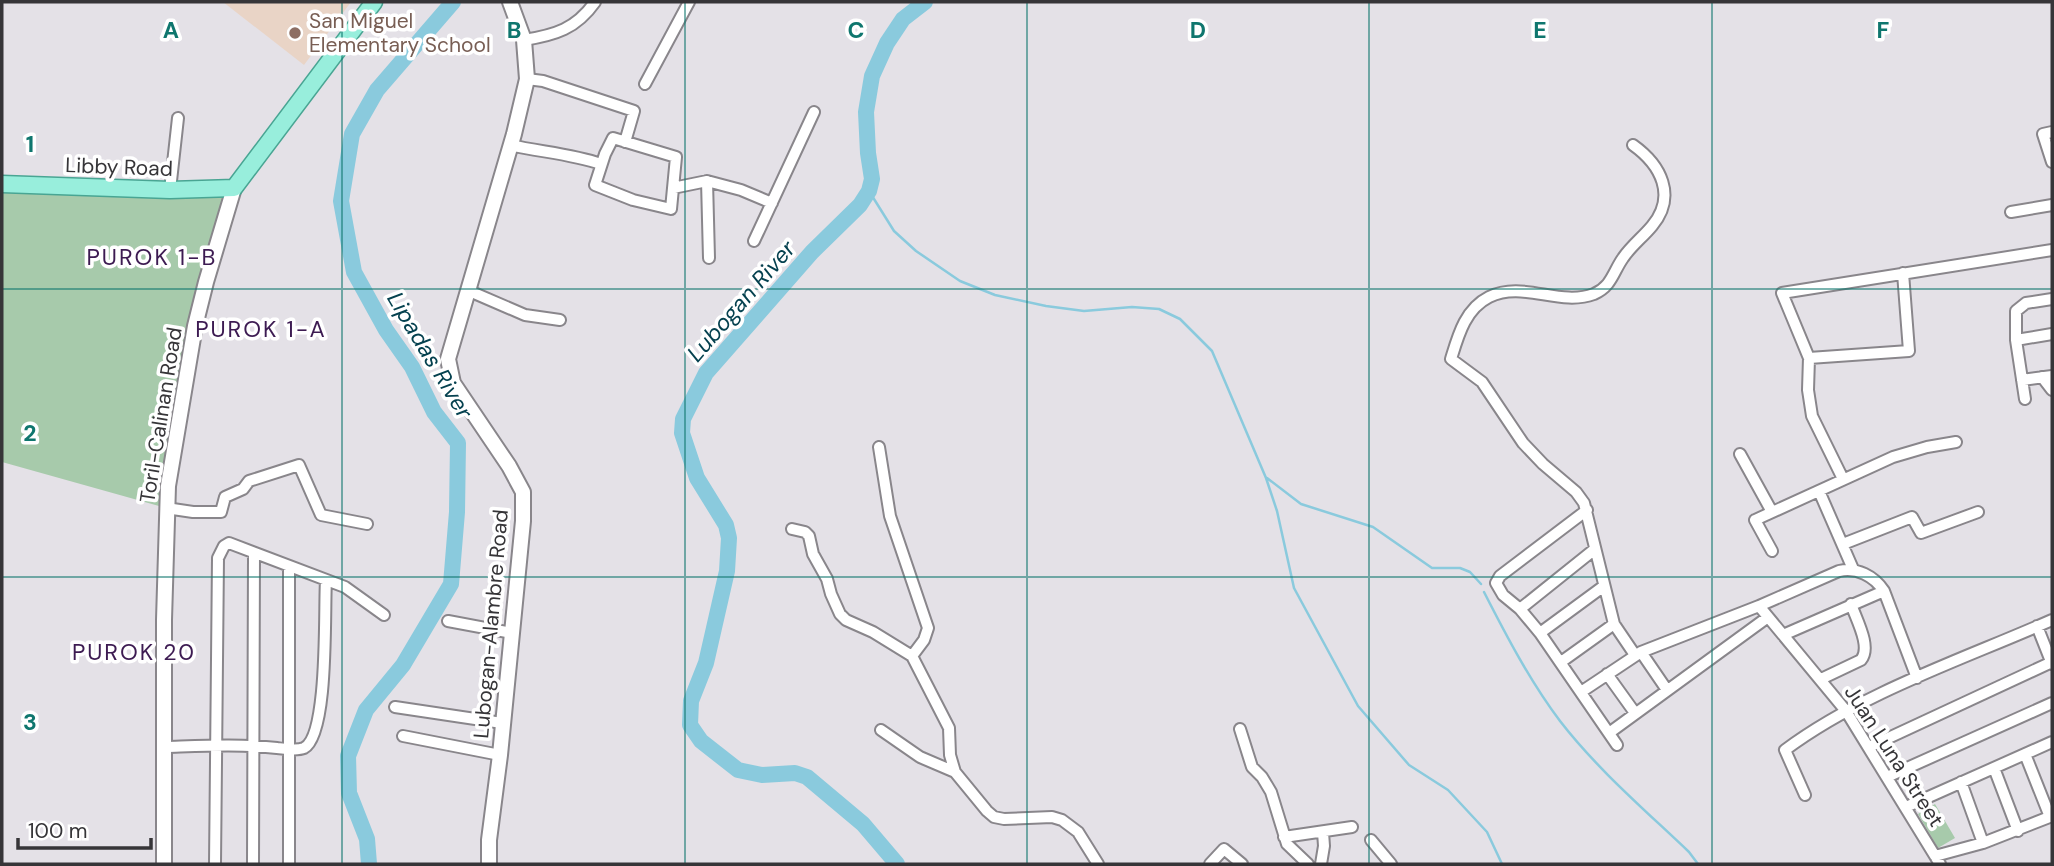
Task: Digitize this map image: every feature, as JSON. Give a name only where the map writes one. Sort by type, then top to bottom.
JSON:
[{"type":"main road","points":[[234,188],[374,2]]},
{"type":"main road","name":"Libby Road","points":[[2,184],[170,190],[234,188]]},
{"type":"street","name":"Lubogan-Alambre Road","points":[[489,864],[489,840],[523,521],[523,492],[509,466],[453,383],[449,372],[450,347],[527,79],[524,40],[510,2]]},
{"type":"street","points":[[524,40],[550,36],[569,28],[580,20],[595,2]]},
{"type":"street","points":[[645,84],[689,2]]},
{"type":"street","points":[[527,79],[542,81],[634,111],[625,142]]},
{"type":"street","points":[[754,241],[814,112]]},
{"type":"street","points":[[170,190],[178,118]]},
{"type":"street","points":[[2052,132],[2043,134],[2052,162]]},
{"type":"street","points":[[613,138],[676,157],[671,209],[594,186],[601,164],[613,138]]},
{"type":"street","points":[[510,145],[575,156],[601,164]]},
{"type":"street","points":[[1633,145],[1658,167],[1664,196],[1661,212],[1653,225],[1621,260],[1611,282],[1595,293],[1576,298],[1522,291],[1502,292],[1488,298],[1477,306],[1464,322],[1451,359],[1482,382],[1523,443],[1576,492],[1587,510],[1614,624],[1667,690]]},
{"type":"street","points":[[673,188],[707,181],[741,190],[772,203]]},
{"type":"street","points":[[707,181],[709,258]]},
{"type":"street","name":"Toril-Calinan Road","points":[[164,864],[166,508],[178,419],[195,326],[234,188]]},
{"type":"street","points":[[2011,212],[2052,205]]},
{"type":"street","points":[[1843,479],[1809,404],[1809,358],[1782,293],[2052,250]]},
{"type":"street","points":[[1809,358],[1909,351],[1903,273]]},
{"type":"street","points":[[467,290],[525,315],[560,320]]},
{"type":"street","points":[[2025,399],[2014,317],[2018,307],[2026,303],[2052,299]]},
{"type":"street","points":[[2016,340],[2052,334]]},
{"type":"street","points":[[2022,380],[2047,377],[2052,390]]},
{"type":"street","points":[[1772,551],[1755,520],[1908,451],[1956,442]]},
{"type":"street","points":[[879,447],[890,516],[928,628],[924,640],[912,656]]},
{"type":"street","points":[[1740,454],[1772,512]]},
{"type":"street","points":[[166,508],[221,512],[225,497],[243,489],[249,481],[299,465],[321,515],[367,524]]},
{"type":"street","points":[[1819,491],[1853,569]]},
{"type":"street","points":[[1587,510],[1497,580],[1497,589],[1520,609],[1540,633],[1617,745]]},
{"type":"street","points":[[1843,544],[1912,517],[1921,533],[1978,512]]},
{"type":"street","points":[[792,529],[805,532],[809,536],[813,554],[827,579],[836,606],[846,620],[873,632],[912,656],[948,728],[950,755],[955,772],[987,811],[994,817],[1052,817],[1071,824],[1098,864]]},
{"type":"street","points":[[215,864],[218,558],[223,546],[229,543],[345,587],[384,615]]},
{"type":"street","points":[[1520,609],[1595,549]]},
{"type":"street","points":[[253,864],[254,553]]},
{"type":"street","points":[[289,566],[289,864]]},
{"type":"street","points":[[1581,692],[1638,653],[1759,606],[1839,571],[1853,569],[1875,580],[1884,591],[1917,678]]},
{"type":"street","points":[[165,747],[216,745],[302,749],[307,745],[313,734],[322,701],[326,580]]},
{"type":"street","points":[[1540,633],[1604,586]]},
{"type":"street","points":[[1783,635],[1884,591]]},
{"type":"street","points":[[1821,679],[1861,660],[1865,654],[1865,646],[1851,604]]},
{"type":"street","name":"Juan Luna Street","points":[[1759,606],[1846,711],[1937,860]]},
{"type":"street","points":[[1609,733],[1768,617]]},
{"type":"street","points":[[1805,795],[1784,750],[1813,729],[1917,678],[2052,620]]},
{"type":"street","points":[[448,621],[512,634]]},
{"type":"street","points":[[1561,662],[1614,624]]},
{"type":"street","points":[[1870,747],[2052,663],[2037,626]]},
{"type":"street","points":[[1607,674],[1635,713]]},
{"type":"street","points":[[1887,777],[2052,703]]},
{"type":"street","points":[[395,707],[502,723]]},
{"type":"street","points":[[1240,729],[1252,767],[1262,777],[1270,792],[1284,837],[1291,849],[1308,864]]},
{"type":"street","points":[[881,730],[920,757],[955,772]]},
{"type":"street","points":[[403,736],[500,755]]},
{"type":"street","points":[[1906,807],[2052,742]]},
{"type":"street","points":[[1937,860],[2051,817],[2025,754]]},
{"type":"street","points":[[1994,768],[2018,831]]},
{"type":"street","points":[[1961,782],[1983,842]]},
{"type":"street","points":[[1284,837],[1352,827]]},
{"type":"street","points":[[1321,864],[1323,831]]},
{"type":"street","points":[[1371,840],[1391,864]]},
{"type":"street","points":[[1210,864],[1224,849],[1242,864]]},
{"type":"shaded area","name":"San Miguel Elementary School","points":[[223,2],[351,2],[304,65]]},
{"type":"green space","points":[[2,193],[229,195],[198,285],[172,405],[159,506],[2,462]]},
{"type":"green space","points":[[1935,804],[1955,838],[1938,848],[1918,814]]},
{"type":"waterway","name":"Lipadas River","points":[[369,864],[367,839],[349,793],[348,756],[366,710],[403,665],[451,584],[457,512],[458,443],[434,412],[412,367],[386,330],[354,272],[341,201],[352,134],[377,90],[453,2]]},
{"type":"waterway","name":"Lubogan River","points":[[897,864],[863,824],[807,777],[795,773],[762,775],[738,770],[701,741],[690,725],[691,701],[706,663],[727,571],[729,538],[726,525],[697,478],[682,433],[683,419],[706,373],[812,252],[860,205],[869,191],[872,179],[866,112],[872,76],[887,43],[903,19],[925,2]]},
{"type":"waterway","points":[[869,191],[894,231],[916,251],[960,281],[995,295],[1046,306],[1084,311],[1132,307],[1159,309],[1180,319],[1212,351],[1266,478],[1277,511],[1294,588],[1358,706],[1409,765],[1448,790],[1487,832],[1502,864]]},
{"type":"waterway","points":[[1267,478],[1301,504],[1373,527],[1432,568],[1460,568],[1470,572],[1481,584]]},
{"type":"waterway","points":[[1484,592],[1529,674],[1574,739],[1698,864]]},
{"type":"place","name":"San Miguel Elementary School","points":[[295,33]]},
{"type":"district","name":"PUROK 1-B","points":[[152,257]]},
{"type":"district","name":"PUROK 1-A","points":[[261,329]]},
{"type":"district","name":"PUROK 20","points":[[134,652]]}]
